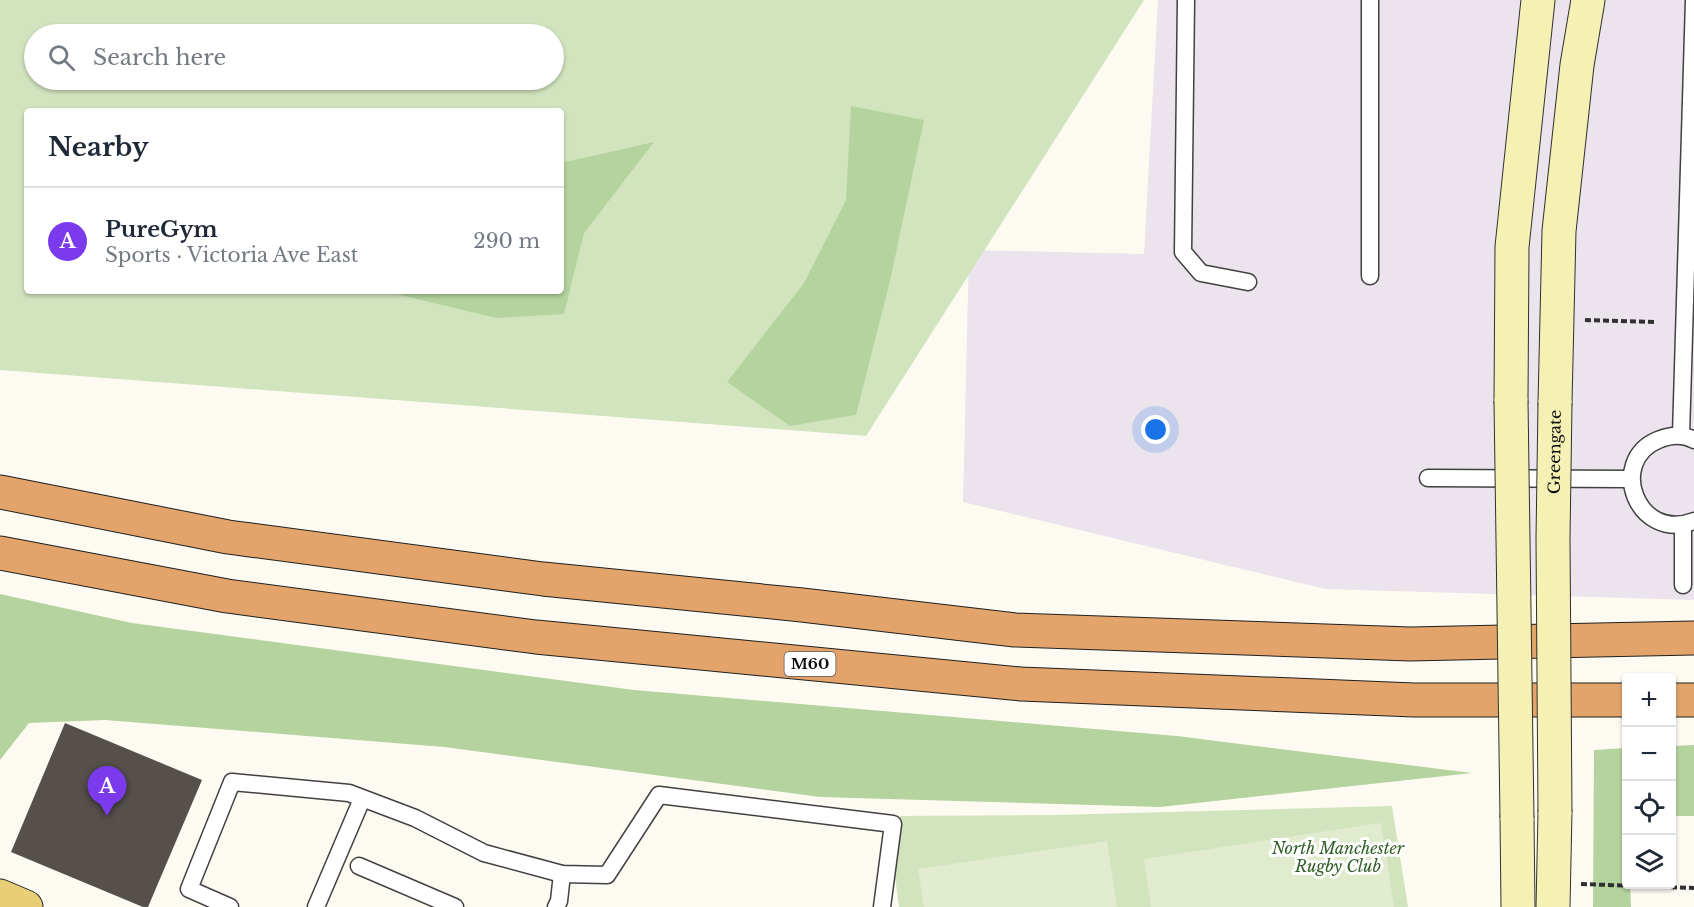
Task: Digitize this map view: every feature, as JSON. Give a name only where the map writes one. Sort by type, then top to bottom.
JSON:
[{"type":"highway","points":[[0,492],[228,537],[543,579],[802,605],[1016,630],[1410,644],[1694,638]]},
{"type":"highway","name":"M60","points":[[0,553],[227,596],[536,637],[1021,684],[1414,700],[1622,700]]},
{"type":"highway","points":[[1676,700],[1694,700]]},
{"type":"main road","points":[[1518,907],[1511,401],[1512,247],[1538,0]]},
{"type":"main road","name":"Greengate","points":[[1564,896],[1555,812],[1553,539],[1559,231],[1577,65],[1588,0]]},
{"type":"main road","points":[[0,896],[26,907]]},
{"type":"lane","points":[[1186,0],[1183,252],[1201,273],[1248,282]]},
{"type":"lane","points":[[1371,0],[1371,276]]},
{"type":"lane","points":[[1683,585],[1689,523],[1666,524],[1653,519],[1638,505],[1631,479],[1632,470],[1639,456],[1653,442],[1664,437],[1688,438],[1694,0]]},
{"type":"lane","points":[[1428,478],[1631,479]]},
{"type":"lane","points":[[230,907],[189,889],[232,782],[349,793],[415,818],[484,853],[562,874],[607,876],[659,795],[893,824],[882,907]]},
{"type":"lane","points":[[316,907],[362,798]]},
{"type":"lane","points":[[359,866],[455,907]]},
{"type":"lane","points":[[556,907],[559,901],[562,874]]},
{"type":"path","points":[[1575,320],[1657,322]]},
{"type":"path","points":[[1564,896],[1694,888]]},
{"type":"shaded area","points":[[1158,0],[1694,0],[1694,600],[1325,589],[963,502],[969,250],[1144,254]]},
{"type":"green space","points":[[0,0],[1144,0],[866,436],[0,370]]},
{"type":"green space","points":[[851,106],[924,120],[890,281],[856,415],[790,426],[727,382],[804,283],[846,200]]},
{"type":"green space","points":[[654,142],[584,233],[564,314],[496,318],[396,294],[564,294],[564,162]]},
{"type":"green space","points":[[0,594],[132,623],[634,690],[1177,736],[1472,773],[1160,807],[820,797],[444,747],[105,720],[29,723],[0,760]]},
{"type":"green space","points":[[1694,745],[1694,816],[1676,816],[1676,746]]},
{"type":"green space","points":[[1622,748],[1622,889],[1630,889],[1631,907],[1593,907],[1594,750]]},
{"type":"green space","name":"North Manchester Rugby Club","points":[[1392,806],[1408,907],[899,907],[887,816],[1057,815]]},
{"type":"green space","points":[[1381,823],[1394,907],[1151,907],[1144,859]]},
{"type":"green space","points":[[1107,841],[1117,907],[924,907],[918,869]]},
{"type":"building","points":[[65,723],[202,780],[148,907],[143,907],[11,852]]},
{"type":"place","name":"PureGym","points":[[107,816]]}]
